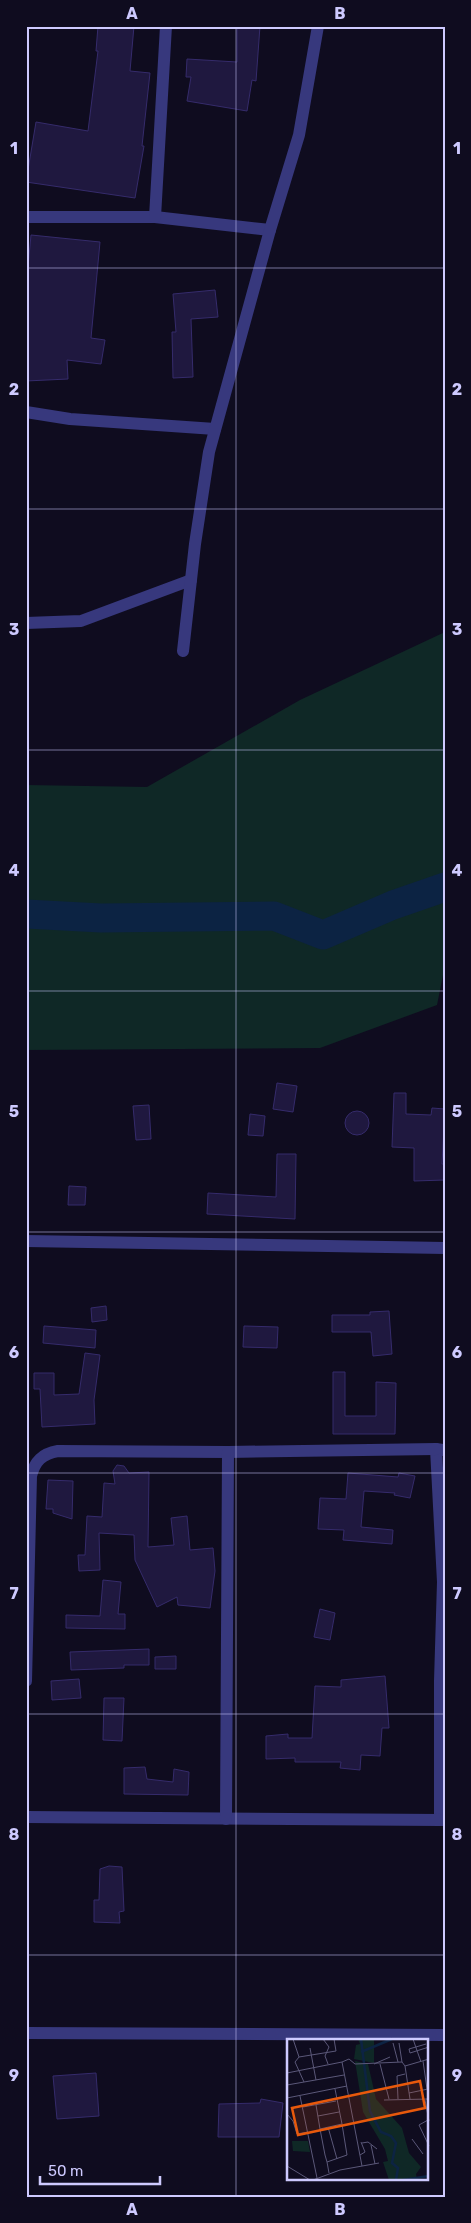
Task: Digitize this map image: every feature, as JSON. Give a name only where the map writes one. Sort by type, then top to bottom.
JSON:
[{"type":"street","points":[[155,216],[166,26]]},
{"type":"street","points":[[183,651],[209,452],[270,230],[299,135],[318,26]]},
{"type":"street","points":[[26,216],[155,216],[270,230]]},
{"type":"street","points":[[26,412],[70,419],[215,429]]},
{"type":"street","points":[[26,623],[81,621],[191,580]]},
{"type":"street","points":[[26,1241],[445,1248]]},
{"type":"street","points":[[26,1681],[30,1464],[47,1453],[58,1451],[441,1450],[444,1582],[442,1820],[26,1817]]},
{"type":"street","points":[[226,1819],[228,1452]]},
{"type":"street","points":[[26,2032],[445,2035]]},
{"type":"green space","points":[[445,632],[445,965],[437,1005],[320,1048],[26,1050],[26,785],[147,787],[300,700]]},
{"type":"building","points":[[98,26],[134,26],[130,71],[150,73],[142,146],[144,146],[135,198],[26,182],[36,122],[88,131],[98,51],[96,51]]},
{"type":"building","points":[[237,26],[260,26],[256,81],[252,80],[247,111],[187,101],[191,77],[186,77],[187,59],[237,62]]},
{"type":"building","points":[[31,235],[100,242],[91,338],[105,340],[101,364],[67,360],[68,379],[26,381],[26,289]]},
{"type":"building","points":[[215,290],[218,317],[191,319],[193,377],[173,378],[172,332],[176,332],[173,294]]},
{"type":"building","points":[[277,1083],[297,1086],[293,1112],[273,1109]]},
{"type":"building","points":[[394,1093],[406,1093],[406,1114],[431,1115],[432,1108],[445,1109],[442,1164],[445,1164],[445,1180],[414,1181],[414,1148],[392,1147]]},
{"type":"building","points":[[149,1105],[151,1139],[136,1140],[133,1106]]},
{"type":"building","points":[[357,1111],[366,1114],[369,1123],[366,1132],[357,1135],[348,1132],[345,1123],[348,1114]]},
{"type":"building","points":[[250,1114],[265,1116],[263,1136],[248,1135]]},
{"type":"building","points":[[277,1154],[296,1154],[295,1219],[207,1214],[208,1193],[276,1197]]},
{"type":"building","points":[[69,1186],[86,1187],[85,1205],[68,1205]]},
{"type":"building","points":[[106,1306],[107,1320],[92,1322],[91,1308]]},
{"type":"building","points":[[389,1311],[392,1354],[373,1356],[371,1332],[332,1332],[332,1315],[370,1315],[370,1312]]},
{"type":"building","points":[[44,1326],[96,1330],[95,1348],[43,1343]]},
{"type":"building","points":[[244,1326],[278,1327],[277,1348],[243,1347]]},
{"type":"building","points":[[85,1353],[100,1355],[94,1400],[95,1424],[42,1427],[40,1389],[34,1389],[34,1373],[54,1373],[54,1395],[79,1394]]},
{"type":"building","points":[[333,1372],[345,1372],[345,1416],[376,1416],[376,1382],[396,1383],[395,1434],[333,1434]]},
{"type":"building","points":[[117,1465],[124,1466],[129,1473],[149,1472],[148,1547],[174,1545],[171,1518],[187,1516],[190,1550],[213,1548],[215,1571],[210,1608],[178,1605],[177,1597],[157,1607],[135,1560],[134,1535],[99,1533],[100,1570],[79,1571],[78,1555],[85,1555],[87,1516],[102,1517],[104,1483],[115,1484],[113,1471]]},
{"type":"building","points":[[348,1473],[398,1477],[399,1473],[415,1476],[410,1498],[394,1495],[395,1493],[364,1491],[361,1527],[393,1530],[392,1544],[343,1540],[344,1530],[318,1529],[320,1498],[346,1499]]},
{"type":"building","points":[[48,1480],[73,1481],[72,1519],[53,1513],[53,1509],[46,1509]]},
{"type":"building","points":[[103,1580],[121,1582],[118,1614],[125,1614],[125,1629],[66,1628],[66,1615],[100,1616]]},
{"type":"building","points":[[320,1609],[335,1613],[330,1640],[314,1637]]},
{"type":"building","points":[[149,1649],[149,1665],[124,1665],[124,1668],[71,1670],[70,1652]]},
{"type":"building","points":[[176,1656],[176,1669],[155,1669],[155,1657]]},
{"type":"building","points":[[385,1676],[389,1728],[382,1728],[380,1756],[361,1755],[360,1770],[340,1768],[341,1762],[295,1762],[295,1758],[266,1759],[266,1736],[288,1734],[288,1738],[312,1738],[315,1686],[341,1687],[341,1680]]},
{"type":"building","points":[[79,1679],[81,1698],[52,1700],[51,1681]]},
{"type":"building","points":[[104,1698],[124,1698],[122,1741],[103,1740]]},
{"type":"building","points":[[145,1767],[147,1779],[173,1782],[174,1769],[189,1772],[188,1795],[124,1794],[124,1768]]},
{"type":"building","points":[[109,1866],[122,1867],[124,1911],[119,1912],[120,1923],[94,1922],[94,1900],[99,1900],[100,1869]]},
{"type":"building","points":[[96,2073],[99,2116],[57,2119],[53,2076]]},
{"type":"building","points":[[261,2099],[283,2103],[279,2137],[218,2137],[219,2104],[260,2103]]},
{"type":"waterway","points":[[26,914],[101,918],[274,916],[323,935],[393,905],[445,887]]}]
